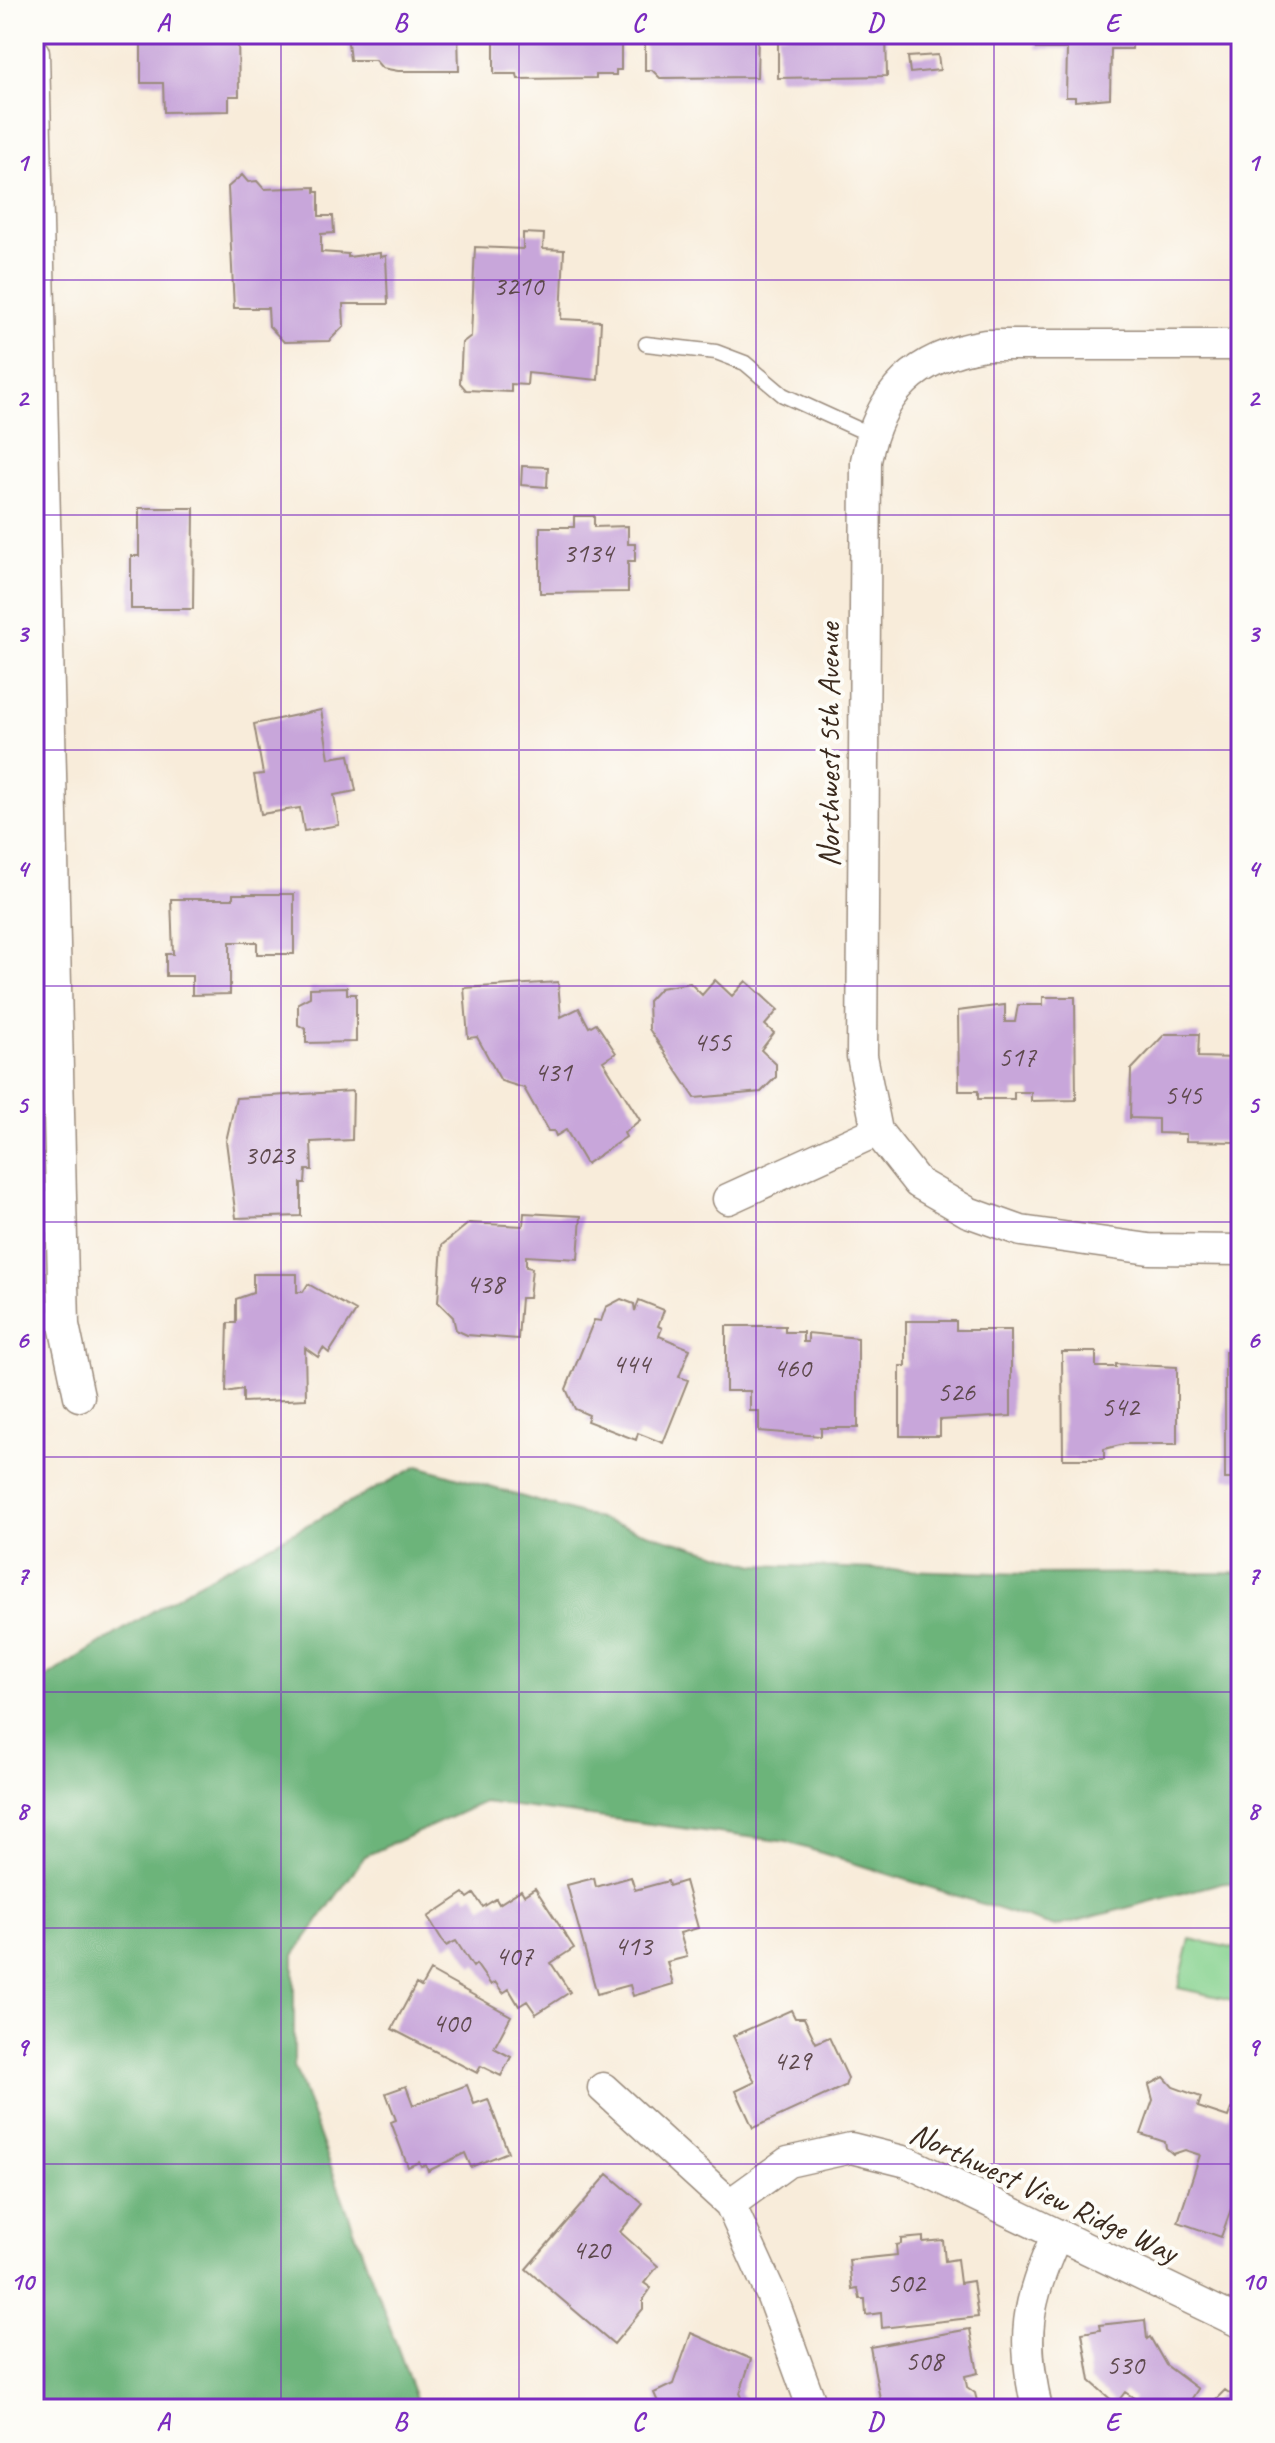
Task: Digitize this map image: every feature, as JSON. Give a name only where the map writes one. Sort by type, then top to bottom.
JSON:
[{"type":"street","points":[[34,53],[64,1325],[79,1396]]},
{"type":"street","name":"Northwest 5th Avenue","points":[[877,1131],[862,1056],[866,461],[871,435],[895,390],[914,372],[936,358],[985,345],[1241,345]]},
{"type":"street","points":[[728,1199],[877,1131],[918,1183],[968,1212],[1021,1231],[1149,1249],[1241,1250]]},
{"type":"street","points":[[603,2088],[730,2204],[771,2294],[813,2409]]},
{"type":"street","name":"Northwest View Ridge Way","points":[[730,2204],[788,2162],[851,2148],[907,2162],[1241,2323]]},
{"type":"street","points":[[1037,2409],[1026,2358],[1032,2292],[1056,2236]]},
{"type":"lane","points":[[646,344],[716,352],[745,363],[783,395],[871,435]]},
{"type":"green space","points":[[418,1466],[756,1565],[1024,1574],[1241,1573],[1241,1885],[1224,1882],[1055,1927],[787,1842],[484,1802],[365,1856],[294,1955],[294,2066],[420,2409],[34,2409],[34,1685],[198,1583]]},
{"type":"green space","points":[[1190,1939],[1241,1950],[1241,2002],[1178,1988]]},
{"type":"building","points":[[141,34],[238,34],[239,96],[229,96],[229,111],[164,112],[163,83],[141,83]]},
{"type":"building","points":[[347,34],[458,34],[459,71],[398,71],[382,68],[375,60],[350,60]]},
{"type":"building","points":[[494,34],[621,34],[621,70],[616,70],[616,75],[596,75],[596,78],[518,79],[517,74],[494,74]]},
{"type":"building","points":[[645,34],[758,34],[757,77],[660,78],[652,70],[645,70]]},
{"type":"building","points":[[778,34],[886,34],[887,76],[778,78]]},
{"type":"building","points":[[1037,34],[1132,34],[1132,49],[1111,49],[1110,98],[1075,101],[1075,97],[1066,97],[1067,49],[1036,49]]},
{"type":"building","points":[[938,55],[940,70],[910,73],[908,57]]},
{"type":"building","points":[[242,175],[248,182],[257,181],[264,189],[315,187],[315,192],[319,192],[319,216],[333,216],[334,233],[321,234],[321,252],[348,254],[348,257],[380,253],[380,257],[386,256],[388,304],[343,304],[344,326],[329,341],[284,342],[269,326],[268,308],[234,308],[228,187]]},
{"type":"building","points":[[523,233],[544,234],[543,249],[564,250],[561,319],[601,321],[598,380],[528,373],[527,385],[511,384],[511,392],[466,390],[460,383],[462,343],[471,336],[475,247],[523,249]]},
{"type":"building","points":[[522,466],[548,467],[547,487],[521,485]]},
{"type":"building","points":[[139,508],[194,508],[193,609],[131,609],[131,556],[139,556]]},
{"type":"building","points":[[574,516],[594,516],[594,527],[628,526],[628,544],[635,544],[635,561],[628,561],[628,592],[540,593],[540,527],[574,527]]},
{"type":"building","points":[[321,710],[329,758],[349,755],[356,791],[334,795],[339,825],[304,831],[300,808],[261,814],[254,775],[263,774],[254,724]]},
{"type":"building","points":[[233,894],[294,894],[294,954],[257,954],[257,942],[230,942],[230,994],[192,995],[192,976],[166,976],[166,954],[173,954],[171,899],[233,899]]},
{"type":"building","points":[[715,980],[732,996],[746,981],[778,1010],[765,1025],[774,1033],[761,1050],[776,1064],[776,1077],[761,1092],[695,1098],[649,1029],[648,1001],[660,988],[690,983],[702,995]]},
{"type":"building","points":[[558,982],[561,1017],[579,1008],[589,1027],[596,1023],[616,1053],[603,1061],[640,1120],[624,1133],[626,1137],[586,1164],[566,1130],[556,1136],[554,1131],[548,1131],[524,1088],[501,1081],[477,1037],[468,1038],[464,988]]},
{"type":"building","points":[[347,987],[347,994],[356,994],[356,1042],[306,1043],[306,1029],[298,1025],[298,1003],[310,997],[310,988]]},
{"type":"building","points":[[1043,997],[1075,997],[1076,1100],[1031,1101],[1031,1092],[1014,1092],[1014,1099],[978,1099],[978,1091],[959,1091],[958,1011],[1005,1005],[1005,1022],[1015,1022],[1018,1005],[1043,1005]]},
{"type":"building","points":[[1165,1034],[1199,1034],[1198,1057],[1236,1058],[1235,1142],[1186,1141],[1186,1134],[1158,1133],[1158,1119],[1130,1118],[1131,1070]]},
{"type":"building","points":[[353,1091],[352,1140],[311,1142],[312,1170],[306,1170],[305,1183],[301,1183],[301,1216],[236,1218],[226,1141],[236,1098]]},
{"type":"building","points":[[524,1213],[581,1216],[578,1259],[526,1256],[526,1267],[532,1268],[529,1298],[521,1298],[518,1339],[467,1335],[456,1330],[453,1317],[438,1302],[442,1245],[469,1223],[523,1226]]},
{"type":"building","points":[[253,1274],[297,1274],[297,1292],[303,1292],[308,1284],[356,1311],[329,1353],[323,1348],[318,1357],[305,1348],[306,1399],[243,1402],[243,1389],[226,1392],[228,1323],[236,1323],[236,1299],[253,1293]]},
{"type":"building","points":[[621,1299],[634,1304],[635,1311],[639,1300],[664,1310],[658,1326],[662,1328],[659,1336],[690,1349],[679,1377],[688,1380],[663,1443],[638,1433],[636,1440],[587,1421],[589,1415],[575,1409],[566,1389],[594,1320],[601,1321],[606,1307]]},
{"type":"building","points":[[906,1321],[956,1321],[956,1330],[1011,1330],[1011,1416],[940,1420],[940,1436],[900,1436],[900,1366],[906,1366]]},
{"type":"building","points":[[726,1326],[785,1326],[785,1332],[803,1332],[803,1342],[808,1342],[808,1333],[858,1338],[858,1428],[821,1428],[821,1436],[759,1431],[759,1411],[750,1411],[750,1391],[726,1391]]},
{"type":"building","points":[[1062,1352],[1096,1352],[1096,1367],[1116,1367],[1116,1364],[1177,1367],[1177,1444],[1124,1444],[1104,1449],[1104,1459],[1063,1459]]},
{"type":"building","points":[[1225,1352],[1241,1352],[1241,1479],[1225,1479]]},
{"type":"building","points":[[631,1877],[635,1890],[668,1881],[669,1886],[685,1881],[698,1928],[680,1933],[687,1957],[667,1962],[673,1984],[633,1996],[630,1985],[597,1994],[567,1885],[594,1878],[596,1887]]},
{"type":"building","points":[[535,1888],[574,1948],[551,1963],[570,1992],[536,2014],[527,2001],[519,2006],[509,1989],[503,1993],[495,1982],[491,1985],[476,1964],[473,1967],[456,1941],[446,1946],[428,1917],[464,1893],[468,1898],[474,1894],[483,1907],[496,1899],[499,1904],[521,1890],[524,1895]]},
{"type":"building","points":[[430,1971],[511,2016],[494,2048],[511,2057],[501,2076],[481,2066],[477,2073],[392,2029],[416,1984],[421,1987]]},
{"type":"building","points":[[791,2010],[795,2018],[804,2018],[816,2043],[829,2037],[848,2078],[845,2086],[753,2128],[736,2091],[755,2082],[733,2036]]},
{"type":"building","points":[[1164,2077],[1173,2087],[1201,2097],[1198,2107],[1228,2117],[1231,2109],[1241,2113],[1241,2157],[1233,2180],[1241,2181],[1221,2237],[1178,2222],[1200,2155],[1185,2150],[1173,2154],[1166,2148],[1165,2142],[1141,2134],[1153,2100],[1149,2085]]},
{"type":"building","points":[[467,2085],[474,2104],[488,2099],[508,2152],[471,2167],[465,2153],[428,2171],[426,2165],[421,2166],[419,2162],[408,2167],[391,2122],[396,2120],[386,2093],[406,2086],[413,2105]]},
{"type":"building","points":[[608,2174],[643,2204],[620,2232],[658,2266],[644,2283],[651,2288],[643,2300],[643,2309],[614,2344],[526,2269]]},
{"type":"building","points":[[923,2237],[923,2242],[943,2240],[945,2261],[957,2259],[960,2283],[973,2281],[978,2317],[882,2328],[881,2313],[866,2315],[865,2299],[860,2299],[858,2289],[852,2290],[849,2260],[897,2255],[896,2245],[901,2244],[901,2239]]},
{"type":"building","points":[[1145,2320],[1147,2339],[1150,2337],[1166,2365],[1198,2389],[1185,2409],[1137,2409],[1131,2404],[1134,2398],[1125,2392],[1116,2404],[1090,2381],[1082,2333],[1100,2330],[1099,2325]]},
{"type":"building","points":[[970,2329],[978,2373],[965,2376],[967,2387],[975,2393],[978,2405],[975,2409],[882,2409],[870,2347]]},
{"type":"building","points":[[691,2333],[751,2359],[740,2393],[747,2409],[661,2409],[654,2393],[673,2384]]},
{"type":"building","points":[[1225,2390],[1241,2402],[1241,2409],[1206,2409]]}]
